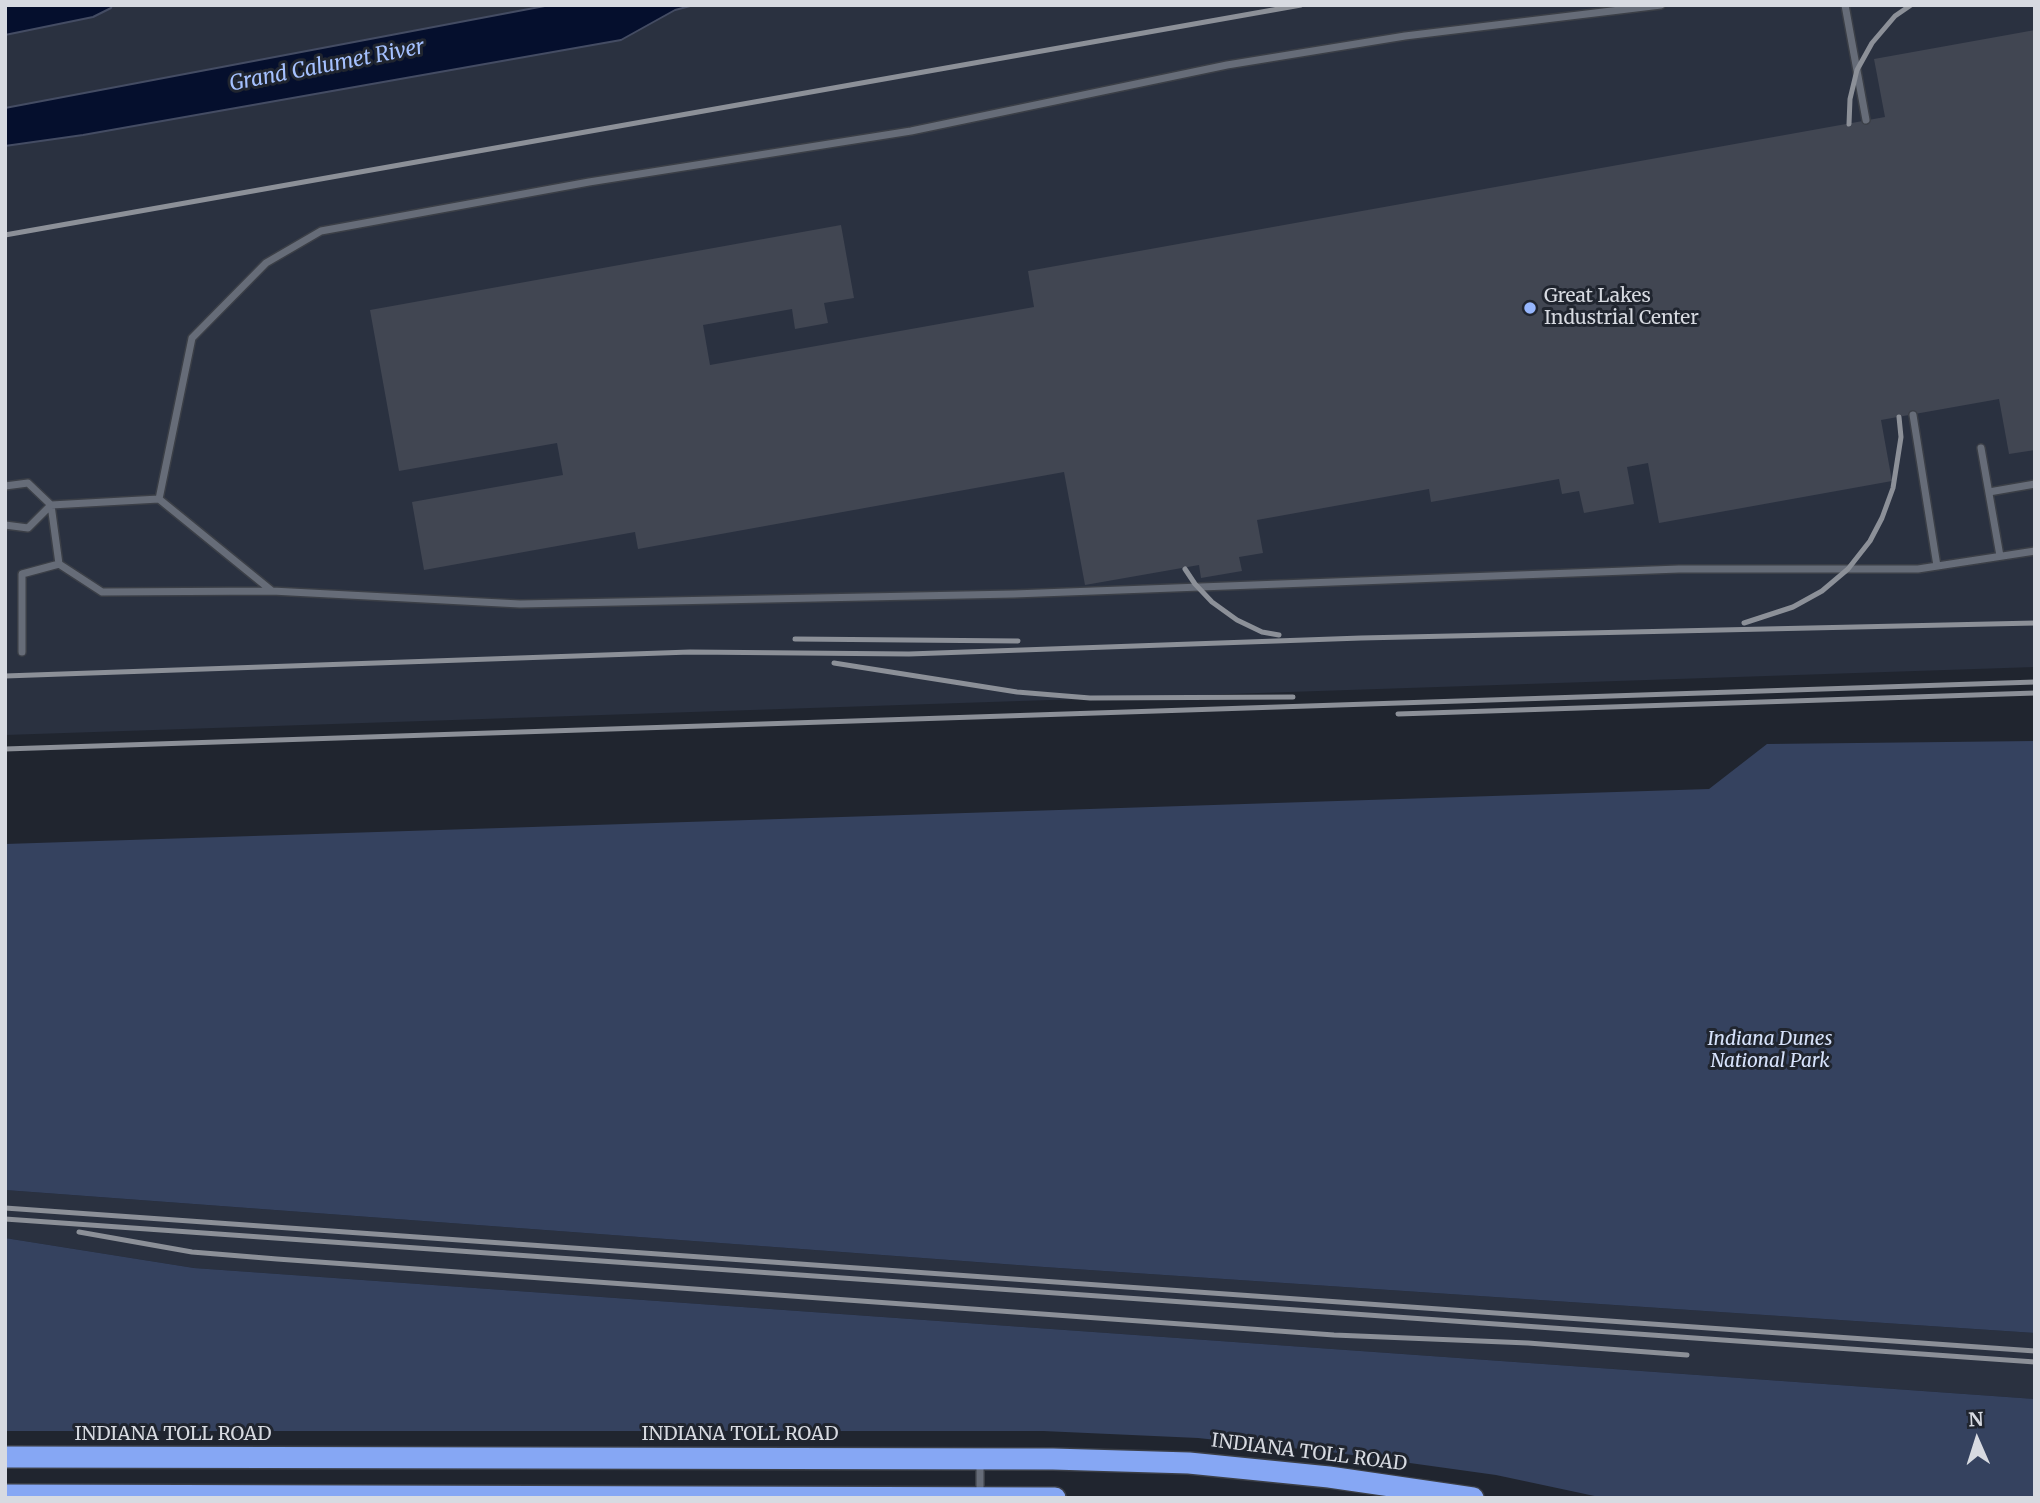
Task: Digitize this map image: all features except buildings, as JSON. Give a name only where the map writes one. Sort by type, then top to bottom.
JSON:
[{"type":"highway","name":"INDIANA TOLL ROAD","points":[[5,1457],[980,1459],[1189,1463],[1329,1476],[1473,1498]]},
{"type":"highway","points":[[5,1495],[1055,1498]]},
{"type":"lane","points":[[159,499],[192,338],[266,263],[321,230],[562,187],[911,131],[1227,65],[1405,36],[1661,5]]},
{"type":"lane","points":[[1845,5],[1866,120]]},
{"type":"lane","points":[[1913,415],[1937,565]]},
{"type":"lane","points":[[1981,448],[2000,556]]},
{"type":"lane","points":[[5,486],[28,483],[51,505],[59,564],[102,592],[272,591],[520,604],[628,603],[1028,594],[1665,570],[1918,569],[2035,551]]},
{"type":"lane","points":[[1989,492],[2035,484]]},
{"type":"lane","points":[[5,525],[28,528],[51,505],[159,499],[272,591]]},
{"type":"lane","points":[[22,652],[22,575],[59,564]]},
{"type":"lane","points":[[980,1459],[980,1498]]},
{"type":"shaded area","points":[[5,5],[2035,5],[2035,667],[5,735]]},
{"type":"shaded area","points":[[5,1190],[1044,1267],[2035,1333],[2035,1399],[194,1268],[5,1238]]},
{"type":"green space","name":"Indiana Dunes National Park","points":[[2035,741],[2035,1333],[1044,1267],[5,1190],[5,844],[1709,789],[1767,744]]},
{"type":"green space","points":[[5,1238],[194,1268],[2035,1399],[2035,1498],[1604,1498],[1496,1475],[1338,1453],[1198,1438],[1043,1431],[5,1431]]},
{"type":"water","points":[[5,5],[112,5],[93,17],[5,35]]},
{"type":"water","name":"Grand Calumet River","points":[[550,5],[694,5],[675,10],[621,40],[83,135],[5,146],[5,108]]},
{"type":"railway","points":[[5,235],[1301,5]]},
{"type":"railway","points":[[1849,124],[1850,99],[1857,70],[1872,43],[1895,16],[1911,5]]},
{"type":"railway","points":[[1744,623],[1793,607],[1822,591],[1848,569],[1870,541],[1893,488],[1901,437],[1899,417]]},
{"type":"railway","points":[[1185,569],[1212,602],[1237,620],[1262,632],[1279,635]]},
{"type":"railway","points":[[5,676],[690,652],[909,654],[1361,638],[2035,623]]},
{"type":"railway","points":[[795,639],[1018,641]]},
{"type":"railway","points":[[834,663],[1017,692],[1090,698],[1293,697]]},
{"type":"railway","points":[[5,749],[2035,682]]},
{"type":"railway","points":[[1398,714],[2035,693]]},
{"type":"railway","points":[[5,1208],[2035,1351]]},
{"type":"railway","points":[[5,1219],[2035,1362]]},
{"type":"railway","points":[[79,1232],[192,1252],[277,1259],[1334,1335],[1528,1343],[1687,1355]]},
{"type":"place","name":"Great Lakes Industrial Center","points":[[1530,308]]}]
